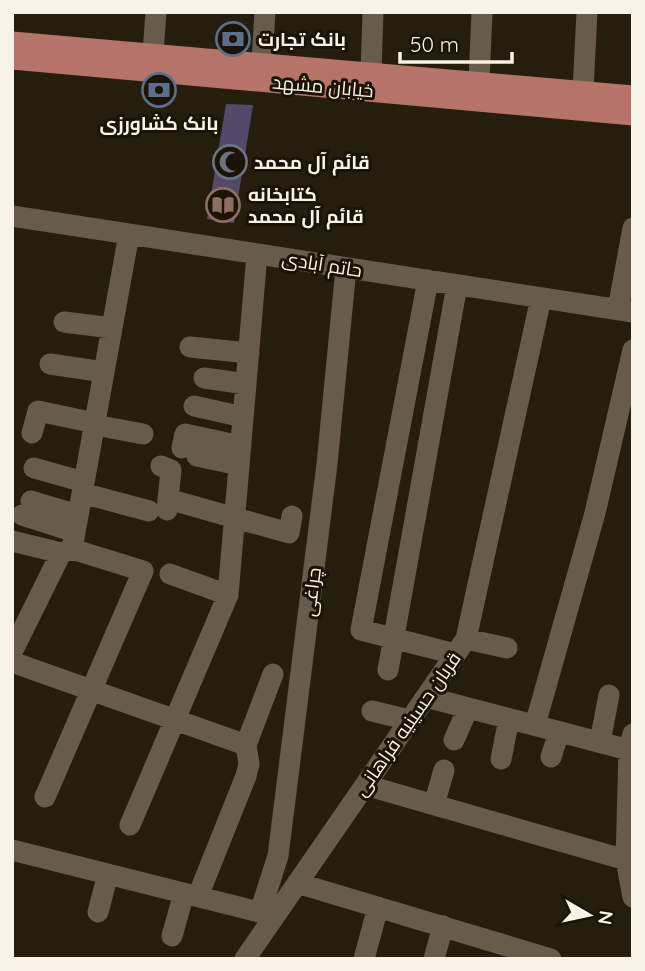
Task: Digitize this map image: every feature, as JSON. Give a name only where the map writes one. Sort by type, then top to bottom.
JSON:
[{"type":"main road","name":"خیابان مشهد","points":[[12,42],[633,96]]},
{"type":"main road","name":"خیابان مشهد","points":[[12,59],[633,115]]},
{"type":"street","points":[[153,53],[156,12]]},
{"type":"street","points":[[262,62],[265,12]]},
{"type":"street","points":[[371,72],[373,12]]},
{"type":"street","points":[[479,81],[482,12]]},
{"type":"street","points":[[583,90],[587,12]]},
{"type":"street","name":"حاتم آبادی","points":[[12,216],[625,311]]},
{"type":"street","points":[[625,311],[633,228]]},
{"type":"street","points":[[12,652],[71,537],[83,487],[129,234]]},
{"type":"street","points":[[130,825],[228,594],[257,254]]},
{"type":"street","name":"چراغی","points":[[267,914],[278,856],[327,464],[346,268]]},
{"type":"street","points":[[428,280],[361,631],[394,639],[460,647],[507,648]]},
{"type":"street","points":[[388,670],[457,285]]},
{"type":"street","name":"قربان حسینیه فراهانی","points":[[245,959],[267,914],[297,883],[460,647],[541,298]]},
{"type":"street","points":[[64,322],[112,328]]},
{"type":"street","points":[[190,347],[248,353]]},
{"type":"street","points":[[535,725],[595,513],[633,349]]},
{"type":"street","points":[[50,364],[104,372]]},
{"type":"street","points":[[204,377],[246,384]]},
{"type":"street","points":[[194,406],[243,417]]},
{"type":"street","points":[[32,433],[38,411],[143,434]]},
{"type":"street","points":[[189,452],[185,434],[240,456]]},
{"type":"street","points":[[160,467],[171,470],[161,507]]},
{"type":"street","points":[[34,468],[83,487],[161,507],[235,516],[289,533],[292,516]]},
{"type":"street","points":[[27,508],[71,537],[143,570],[45,797]]},
{"type":"street","points":[[12,541],[71,537]]},
{"type":"street","points":[[170,574],[228,594]]},
{"type":"street","points":[[12,662],[246,745]]},
{"type":"street","points":[[172,936],[246,776],[249,764],[246,745],[273,674]]},
{"type":"street","points":[[600,742],[609,695]]},
{"type":"street","points":[[426,697],[600,742],[631,742],[626,860],[633,897]]},
{"type":"street","points":[[454,740],[468,708]]},
{"type":"street","points":[[372,711],[410,720]]},
{"type":"street","points":[[501,759],[509,719]]},
{"type":"street","points":[[551,757],[559,732]]},
{"type":"street","points":[[434,805],[444,770]]},
{"type":"street","points":[[365,785],[626,860]]},
{"type":"street","points":[[12,850],[267,914]]},
{"type":"street","points":[[98,912],[108,874]]},
{"type":"street","points":[[297,883],[443,926],[528,956],[551,959]]},
{"type":"street","points":[[364,959],[378,907]]},
{"type":"street","points":[[433,959],[443,926]]},
{"type":"building","name":"قائم آل محمد","points":[[226,104],[253,105],[234,223],[207,219]]},
{"type":"place","name":"بانک تجارت","points":[[233,39]]},
{"type":"place","name":"بانک کشاورزی","points":[[159,90]]},
{"type":"place","name":"قائم آل محمد","points":[[230,162]]},
{"type":"place","name":"کتابخانه قائم آل محمد","points":[[223,205]]}]
